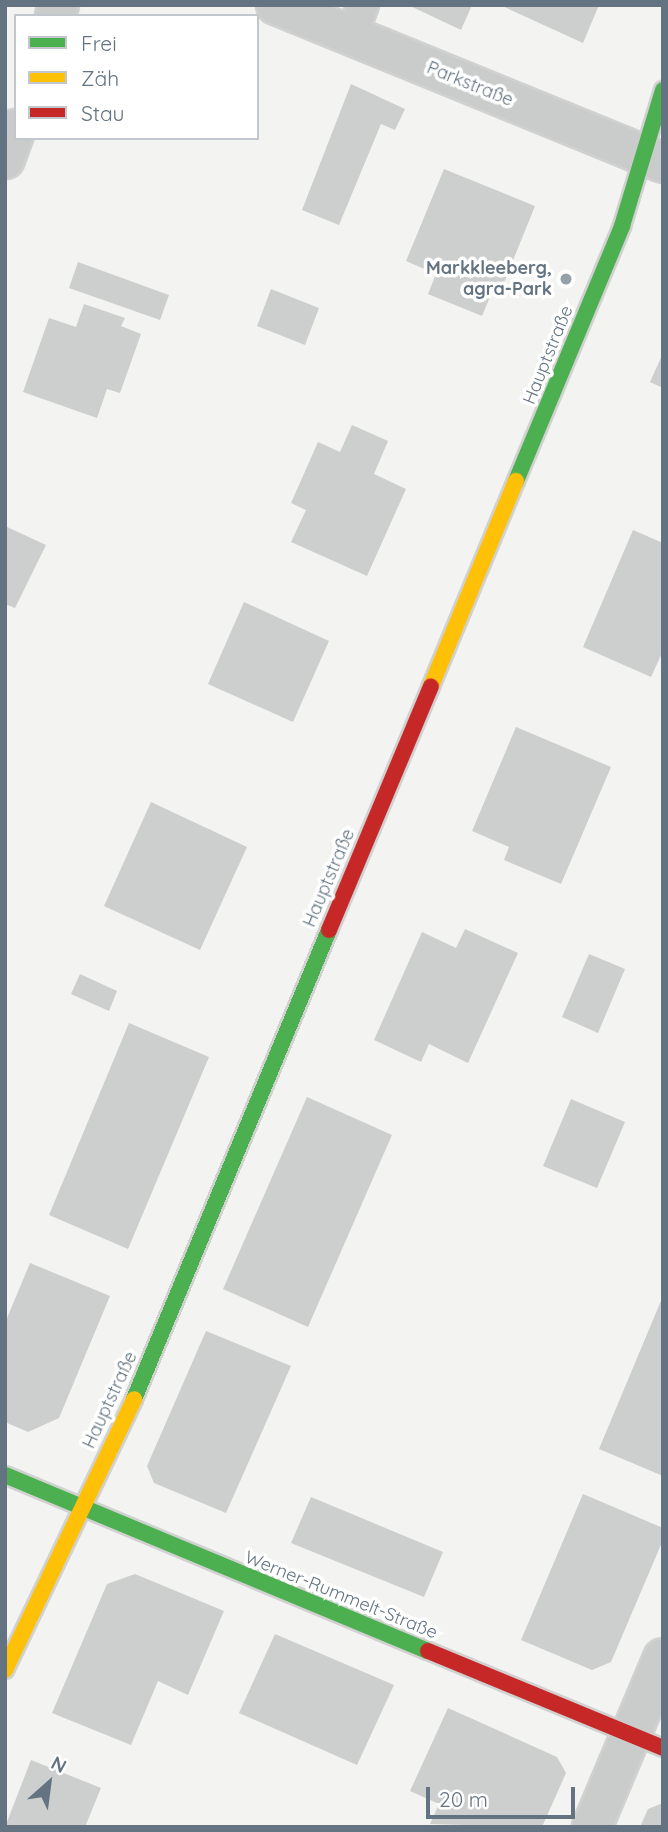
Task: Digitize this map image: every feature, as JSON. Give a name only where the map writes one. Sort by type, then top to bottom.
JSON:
[{"type":"main road","name":"Hauptstraße","points":[[5,1670],[166,1323],[563,369],[654,159],[663,90]]},
{"type":"main road","name":"Werner-Rummelt-Straße","points":[[5,1475],[78,1509],[647,1741]]},
{"type":"street","name":"Parkstraße","points":[[276,5],[357,21],[654,159]]},
{"type":"street","points":[[5,159],[14,134]]},
{"type":"street","points":[[592,1827],[647,1741],[663,1658]]},
{"type":"building","points":[[408,5],[472,5],[461,30]]},
{"type":"building","points":[[500,5],[599,5],[583,43]]},
{"type":"building","points":[[351,84],[405,109],[395,130],[381,124],[339,225],[302,210]]},
{"type":"building","points":[[444,169],[535,206],[499,295],[492,292],[482,316],[428,294],[436,274],[406,261]]},
{"type":"building","points":[[78,262],[169,295],[160,320],[69,288]]},
{"type":"building","points":[[271,289],[319,308],[305,345],[257,326]]},
{"type":"building","points":[[84,304],[125,318],[121,326],[141,334],[120,393],[107,389],[97,418],[23,392],[49,318],[76,327]]},
{"type":"building","points":[[663,353],[663,388],[650,382]]},
{"type":"building","points":[[352,425],[388,441],[374,474],[406,489],[367,576],[291,542],[306,510],[291,503],[318,442],[340,452]]},
{"type":"building","points":[[5,526],[46,545],[15,608],[5,604]]},
{"type":"building","points":[[633,530],[663,543],[663,651],[651,677],[583,647]]},
{"type":"building","points":[[244,602],[329,641],[293,722],[208,684]]},
{"type":"building","points":[[516,727],[611,767],[561,884],[504,860],[509,847],[472,831]]},
{"type":"building","points":[[151,802],[247,847],[200,950],[104,906]]},
{"type":"building","points":[[465,929],[518,953],[468,1063],[429,1044],[421,1062],[374,1040],[422,932],[456,948]]},
{"type":"building","points":[[589,954],[625,969],[598,1033],[562,1017]]},
{"type":"building","points":[[80,974],[117,991],[109,1011],[71,994]]},
{"type":"building","points":[[129,1023],[209,1057],[128,1249],[49,1215]]},
{"type":"building","points":[[307,1097],[392,1135],[308,1327],[223,1289]]},
{"type":"building","points":[[571,1099],[625,1122],[597,1188],[543,1166]]},
{"type":"building","points":[[30,1263],[110,1296],[59,1418],[28,1432],[5,1422],[5,1323]]},
{"type":"building","points":[[663,1296],[663,1476],[599,1449]]},
{"type":"building","points":[[206,1331],[291,1366],[226,1513],[154,1483],[147,1466]]},
{"type":"building","points":[[583,1494],[663,1528],[663,1540],[611,1662],[592,1670],[521,1640]]},
{"type":"building","points":[[311,1497],[443,1552],[424,1597],[291,1543]]},
{"type":"building","points":[[135,1574],[224,1611],[188,1695],[158,1681],[131,1745],[52,1713],[107,1584]]},
{"type":"building","points":[[275,1634],[394,1685],[357,1765],[239,1713]]},
{"type":"building","points":[[448,1708],[557,1757],[566,1773],[542,1827],[430,1824],[439,1804],[410,1791]]},
{"type":"building","points":[[31,1760],[101,1788],[85,1827],[5,1827]]},
{"type":"building","points":[[663,1803],[663,1827],[640,1827],[648,1809]]},
{"type":"traffic: fast","points":[[516,481],[622,226],[663,90]]},
{"type":"traffic: fast","points":[[134,1399],[329,930]]},
{"type":"traffic: fast","points":[[5,1475],[428,1651]]},
{"type":"traffic: slow","points":[[431,686],[516,481]]},
{"type":"traffic: slow","points":[[5,1670],[134,1399]]},
{"type":"traffic: jam","points":[[329,930],[431,686]]},
{"type":"traffic: jam","points":[[428,1651],[663,1748]]},
{"type":"place","name":"Markkleeberg, agra-Park","points":[[566,279]]}]
